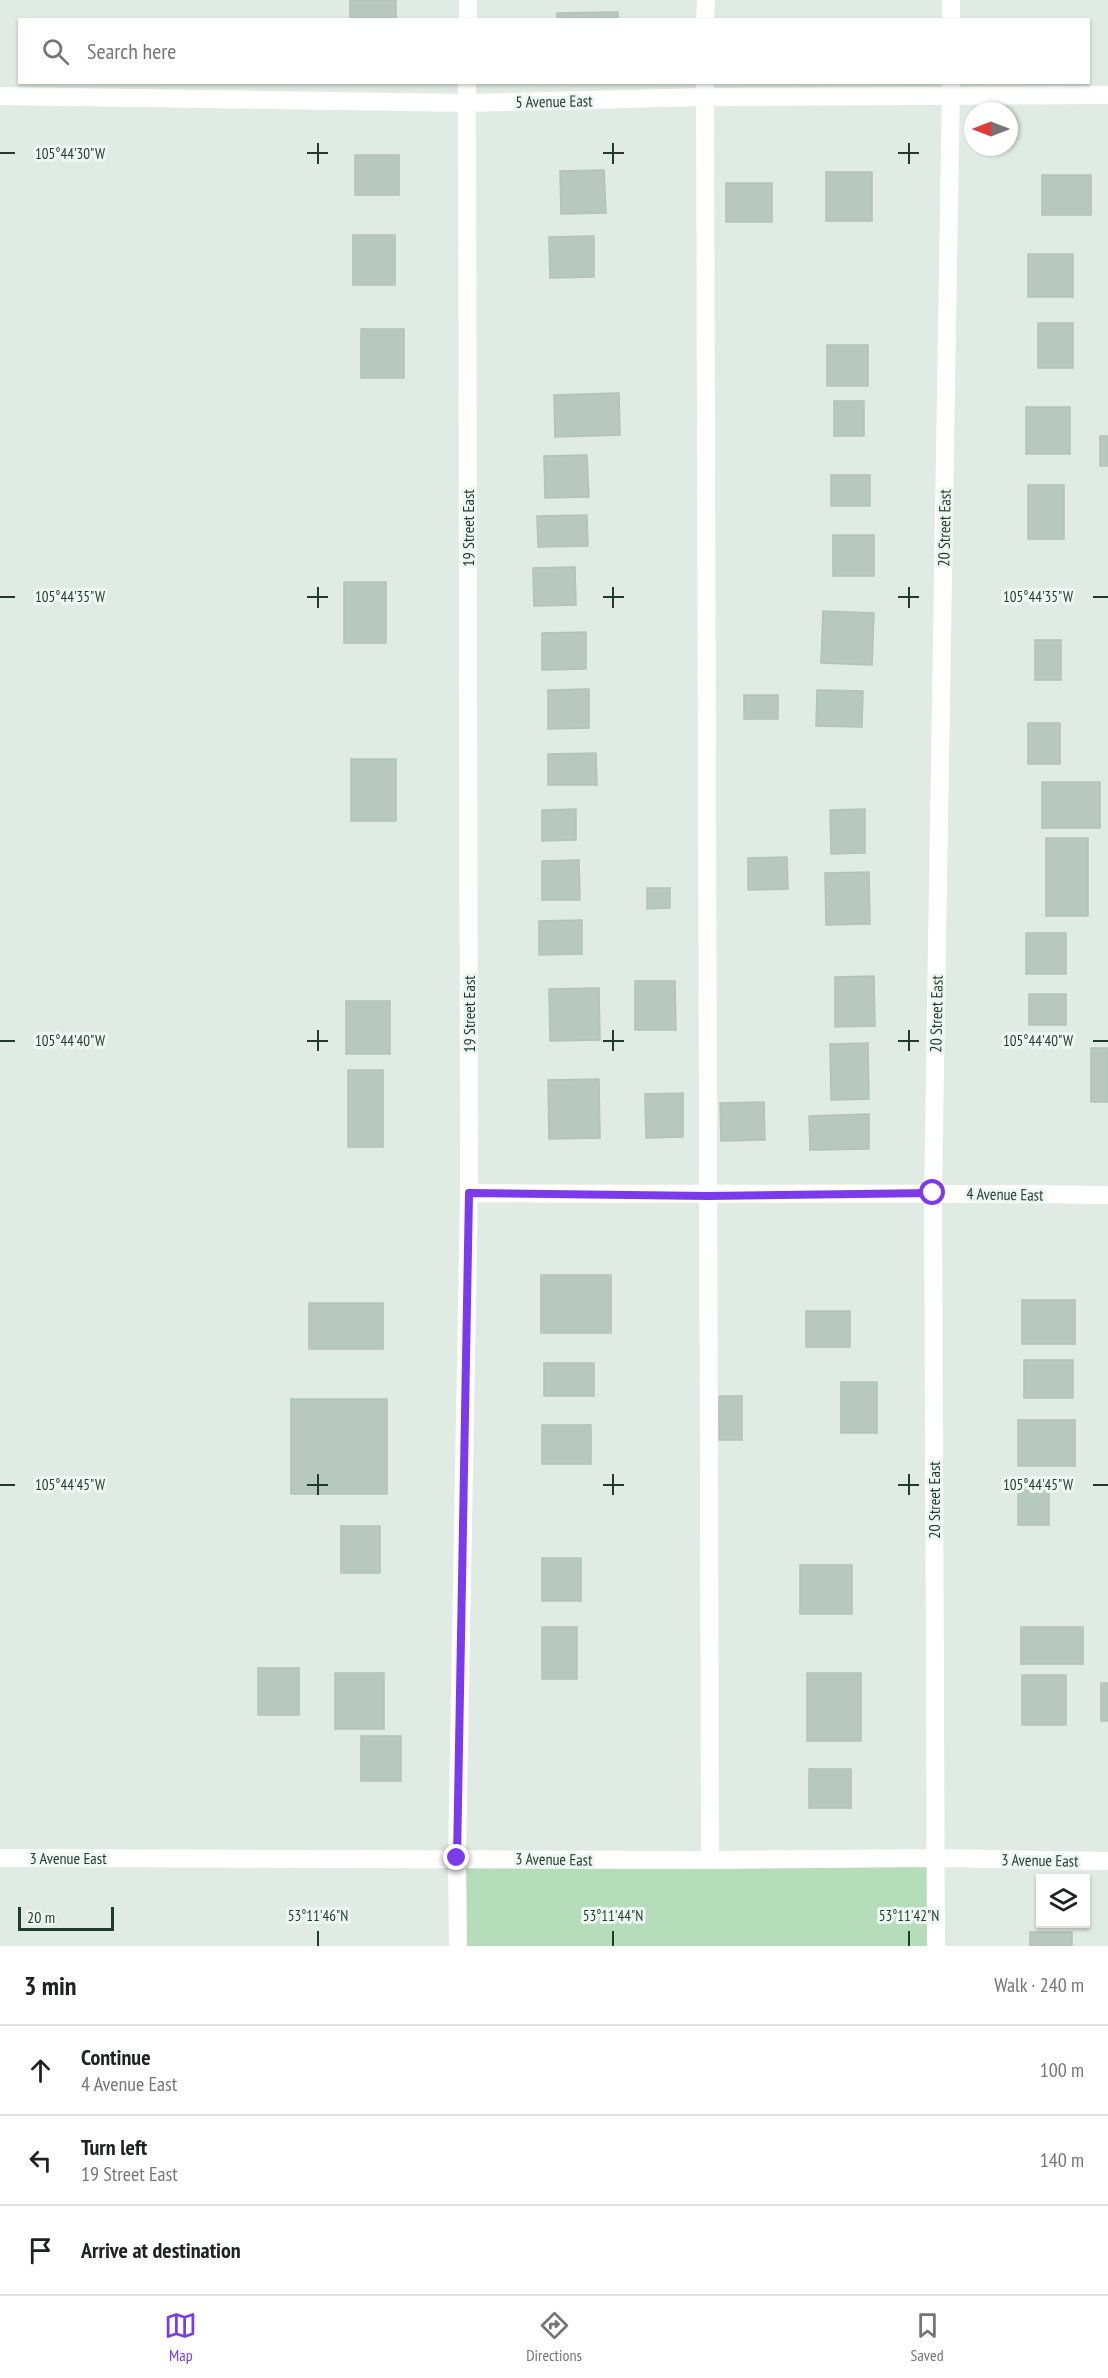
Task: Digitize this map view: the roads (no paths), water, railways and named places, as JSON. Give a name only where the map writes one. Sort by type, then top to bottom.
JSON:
[{"type":"street","points":[[468,0],[468,18]]},
{"type":"street","points":[[705,18],[706,0]]},
{"type":"street","points":[[951,0],[951,18]]},
{"type":"street","name":"19 Street East","points":[[458,1946],[457,1858],[469,1193],[467,84]]},
{"type":"street","name":"5 Avenue East","points":[[0,96],[467,103],[705,90],[951,89],[1108,95]]},
{"type":"street","name":"20 Street East","points":[[936,1946],[933,1193],[951,89]]},
{"type":"street","points":[[705,90],[710,1860]]},
{"type":"street","name":"4 Avenue East","points":[[469,1193],[708,1196],[933,1193],[1108,1195]]},
{"type":"street","name":"3 Avenue East","points":[[0,1858],[710,1860],[935,1858],[1108,1861]]}]
